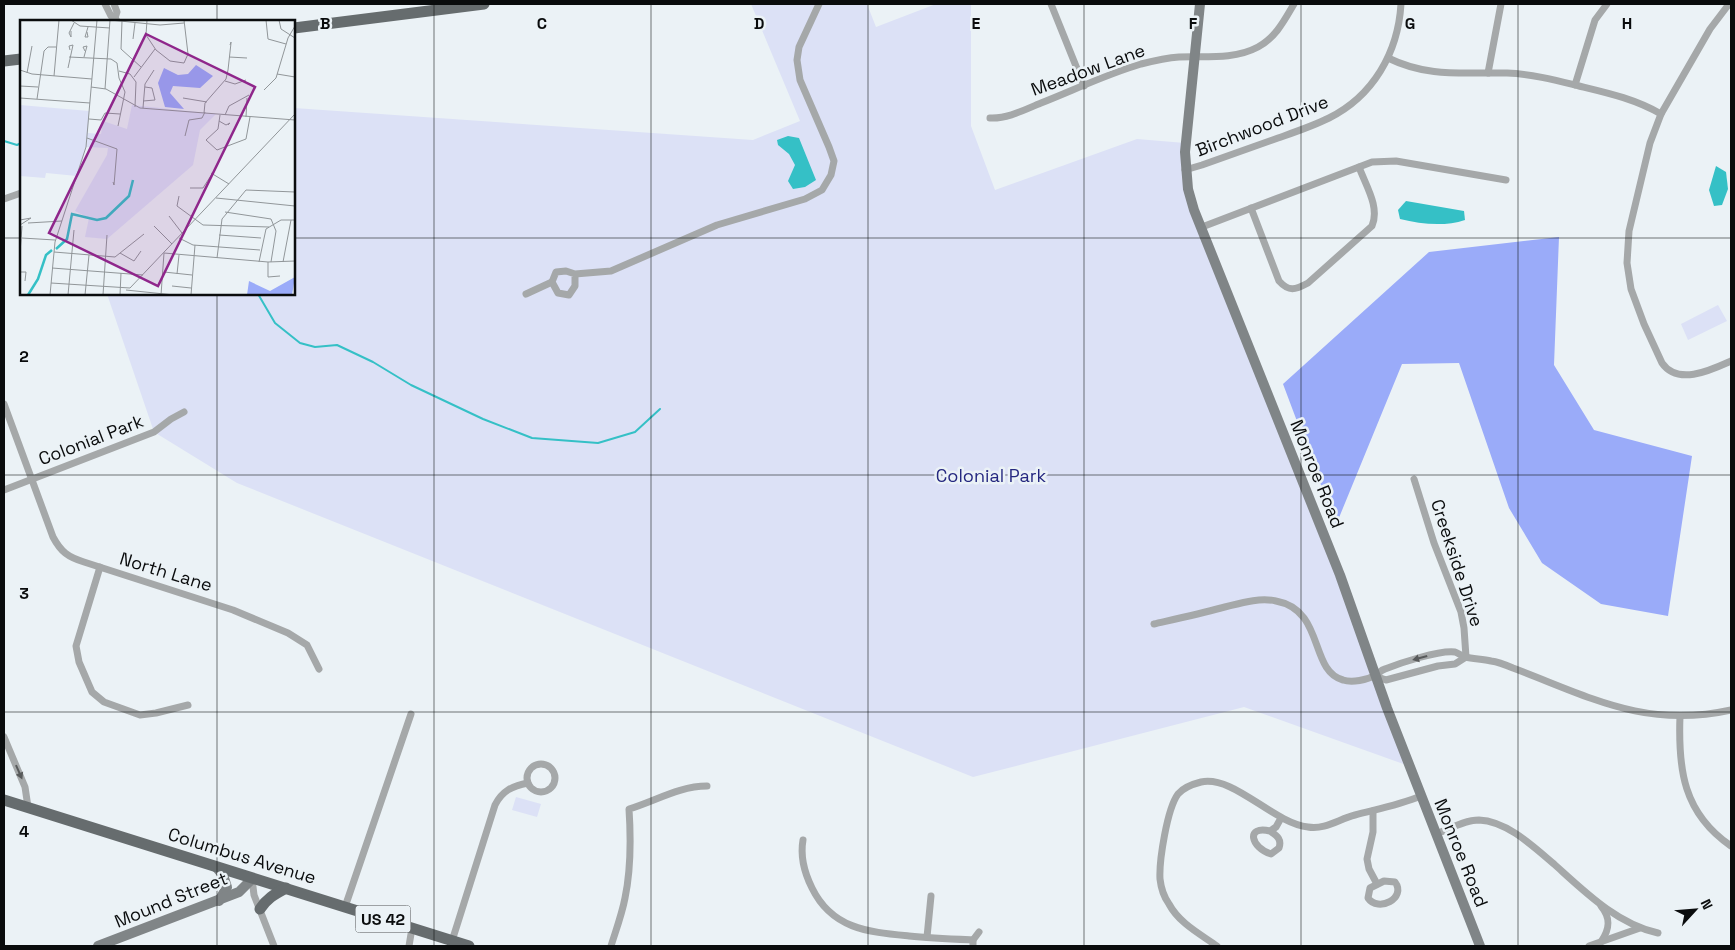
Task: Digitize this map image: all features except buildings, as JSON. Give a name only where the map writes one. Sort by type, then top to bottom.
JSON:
[{"type":"main road","points":[[295,28],[484,4]]},
{"type":"main road","points":[[4,61],[20,59]]},
{"type":"main road","name":"Columbus Avenue","points":[[4,800],[469,946]]},
{"type":"main road","points":[[260,909],[272,895],[286,888]]},
{"type":"street","points":[[105,4],[111,16],[116,20],[118,12],[114,4]]},
{"type":"street","points":[[526,294],[552,282],[556,272],[566,271],[575,274],[611,271],[717,225],[805,199],[822,190],[831,175],[834,161],[800,80],[797,60],[799,47],[819,4]]},
{"type":"street","points":[[1052,4],[1084,86]]},
{"type":"street","name":"Monroe Road","points":[[1200,4],[1186,131],[1185,170],[1188,189],[1340,575],[1375,676],[1480,946]]},
{"type":"street","name":"Meadow Lane","points":[[990,118],[1000,118],[1021,111],[1141,64],[1176,57],[1232,55],[1248,52],[1278,31],[1294,4]]},
{"type":"street","name":"Birchwood Drive","points":[[1185,170],[1202,166],[1302,129],[1334,115],[1354,102],[1366,91],[1388,58],[1398,29],[1401,4]]},
{"type":"street","points":[[1488,73],[1501,4]]},
{"type":"street","points":[[1575,85],[1595,20],[1607,4]]},
{"type":"street","points":[[1729,4],[1710,29],[1661,114],[1650,143],[1633,211],[1627,247],[1628,279],[1636,305],[1662,363],[1673,373],[1683,375],[1714,369],[1731,361]]},
{"type":"street","points":[[1388,58],[1404,66],[1444,73],[1531,75],[1621,96],[1661,114]]},
{"type":"street","points":[[1202,227],[1359,167],[1377,162],[1396,161],[1506,180]]},
{"type":"street","points":[[1251,208],[1279,281],[1285,288],[1300,288],[1308,284],[1372,226],[1376,218],[1375,207],[1359,167]]},
{"type":"street","points":[[4,199],[20,193]]},
{"type":"street","points":[[552,282],[558,293],[569,294],[575,286],[575,274]]},
{"type":"street","name":"North Lane","points":[[4,404],[58,546],[69,557],[233,610],[288,633],[306,644],[319,669]]},
{"type":"street","name":"Colonial Park","points":[[4,490],[154,432],[184,412]]},
{"type":"street","name":"Creekside Drive","points":[[1414,479],[1434,543],[1461,612],[1466,657]]},
{"type":"street","points":[[100,567],[76,646],[92,692],[104,702],[140,714],[156,714],[188,705]]},
{"type":"street","points":[[1154,624],[1255,601],[1276,600],[1290,605],[1302,615],[1315,638],[1324,664],[1335,677],[1351,681],[1375,676],[1383,670],[1434,655],[1454,652],[1466,657],[1493,661],[1613,706],[1650,714],[1680,716],[1719,713],[1731,710]]},
{"type":"street","points":[[1375,676],[1386,680],[1438,666],[1455,664],[1466,657]]},
{"type":"street","points":[[345,907],[412,714]]},
{"type":"street","points":[[1680,716],[1680,759],[1688,795],[1705,823],[1731,846]]},
{"type":"street","points":[[4,737],[26,787],[28,807]]},
{"type":"street","points":[[543,764],[554,772],[555,781],[553,786],[546,792],[533,790],[528,783],[528,773],[534,766],[543,764]]},
{"type":"street","points":[[1217,946],[1176,914],[1163,892],[1160,871],[1162,855],[1169,818],[1177,797],[1182,791],[1191,785],[1201,782],[1216,781],[1230,787],[1281,818],[1302,826],[1318,827],[1354,815],[1401,804],[1421,796]]},
{"type":"street","points":[[452,941],[497,800],[509,788],[528,783]]},
{"type":"street","points":[[611,946],[625,899],[629,871],[629,809],[696,786],[708,786]]},
{"type":"street","points":[[1373,811],[1373,832],[1367,859],[1377,884]]},
{"type":"street","points":[[1270,831],[1276,827],[1281,818]]},
{"type":"street","points":[[1436,834],[1474,821],[1494,823],[1518,834],[1596,900],[1640,928],[1658,933]]},
{"type":"street","points":[[803,840],[802,859],[808,880],[816,895],[829,912],[847,924],[868,932],[973,943],[979,932]]},
{"type":"street","points":[[216,867],[223,875],[227,887],[218,901]]},
{"type":"street","points":[[252,878],[254,895],[274,946]]},
{"type":"street","name":"Mound Street","points":[[98,946],[116,943],[239,892],[252,878]]},
{"type":"street","points":[[927,937],[931,896]]},
{"type":"street","points":[[1596,900],[1606,913],[1609,923],[1606,935],[1601,942]]},
{"type":"street","points":[[409,946],[412,928]]},
{"type":"street","points":[[1589,946],[1640,928]]},
{"type":"green space","name":"Colonial Park","points":[[751,4],[867,4],[876,27],[936,4],[971,4],[971,126],[995,190],[1137,139],[1185,143],[1188,189],[1409,766],[1244,707],[973,777],[237,483],[154,432],[107,295],[295,295],[295,108],[753,140],[800,121]]},
{"type":"green space","points":[[1718,305],[1727,321],[1688,340],[1681,324]]},
{"type":"green space","points":[[516,797],[541,804],[537,817],[512,810]]},
{"type":"shaded area","points":[[788,136],[799,138],[816,180],[805,187],[793,189],[788,181],[795,165],[789,154],[778,145],[777,140]]},
{"type":"shaded area","points":[[1716,166],[1726,172],[1728,189],[1722,205],[1714,206],[1709,190]]},
{"type":"shaded area","points":[[1406,201],[1464,211],[1465,220],[1449,224],[1432,224],[1400,219],[1398,210]]},
{"type":"shaded area","points":[[1559,237],[1554,365],[1594,430],[1692,456],[1668,616],[1601,604],[1542,563],[1509,508],[1459,363],[1402,364],[1336,525],[1283,384],[1429,252]]},
{"type":"waterway","points":[[4,141],[17,145],[20,144]]},
{"type":"waterway","points":[[259,295],[275,323],[300,343],[315,347],[337,345],[373,362],[411,385],[483,419],[532,438],[598,443],[635,432],[660,409]]}]
